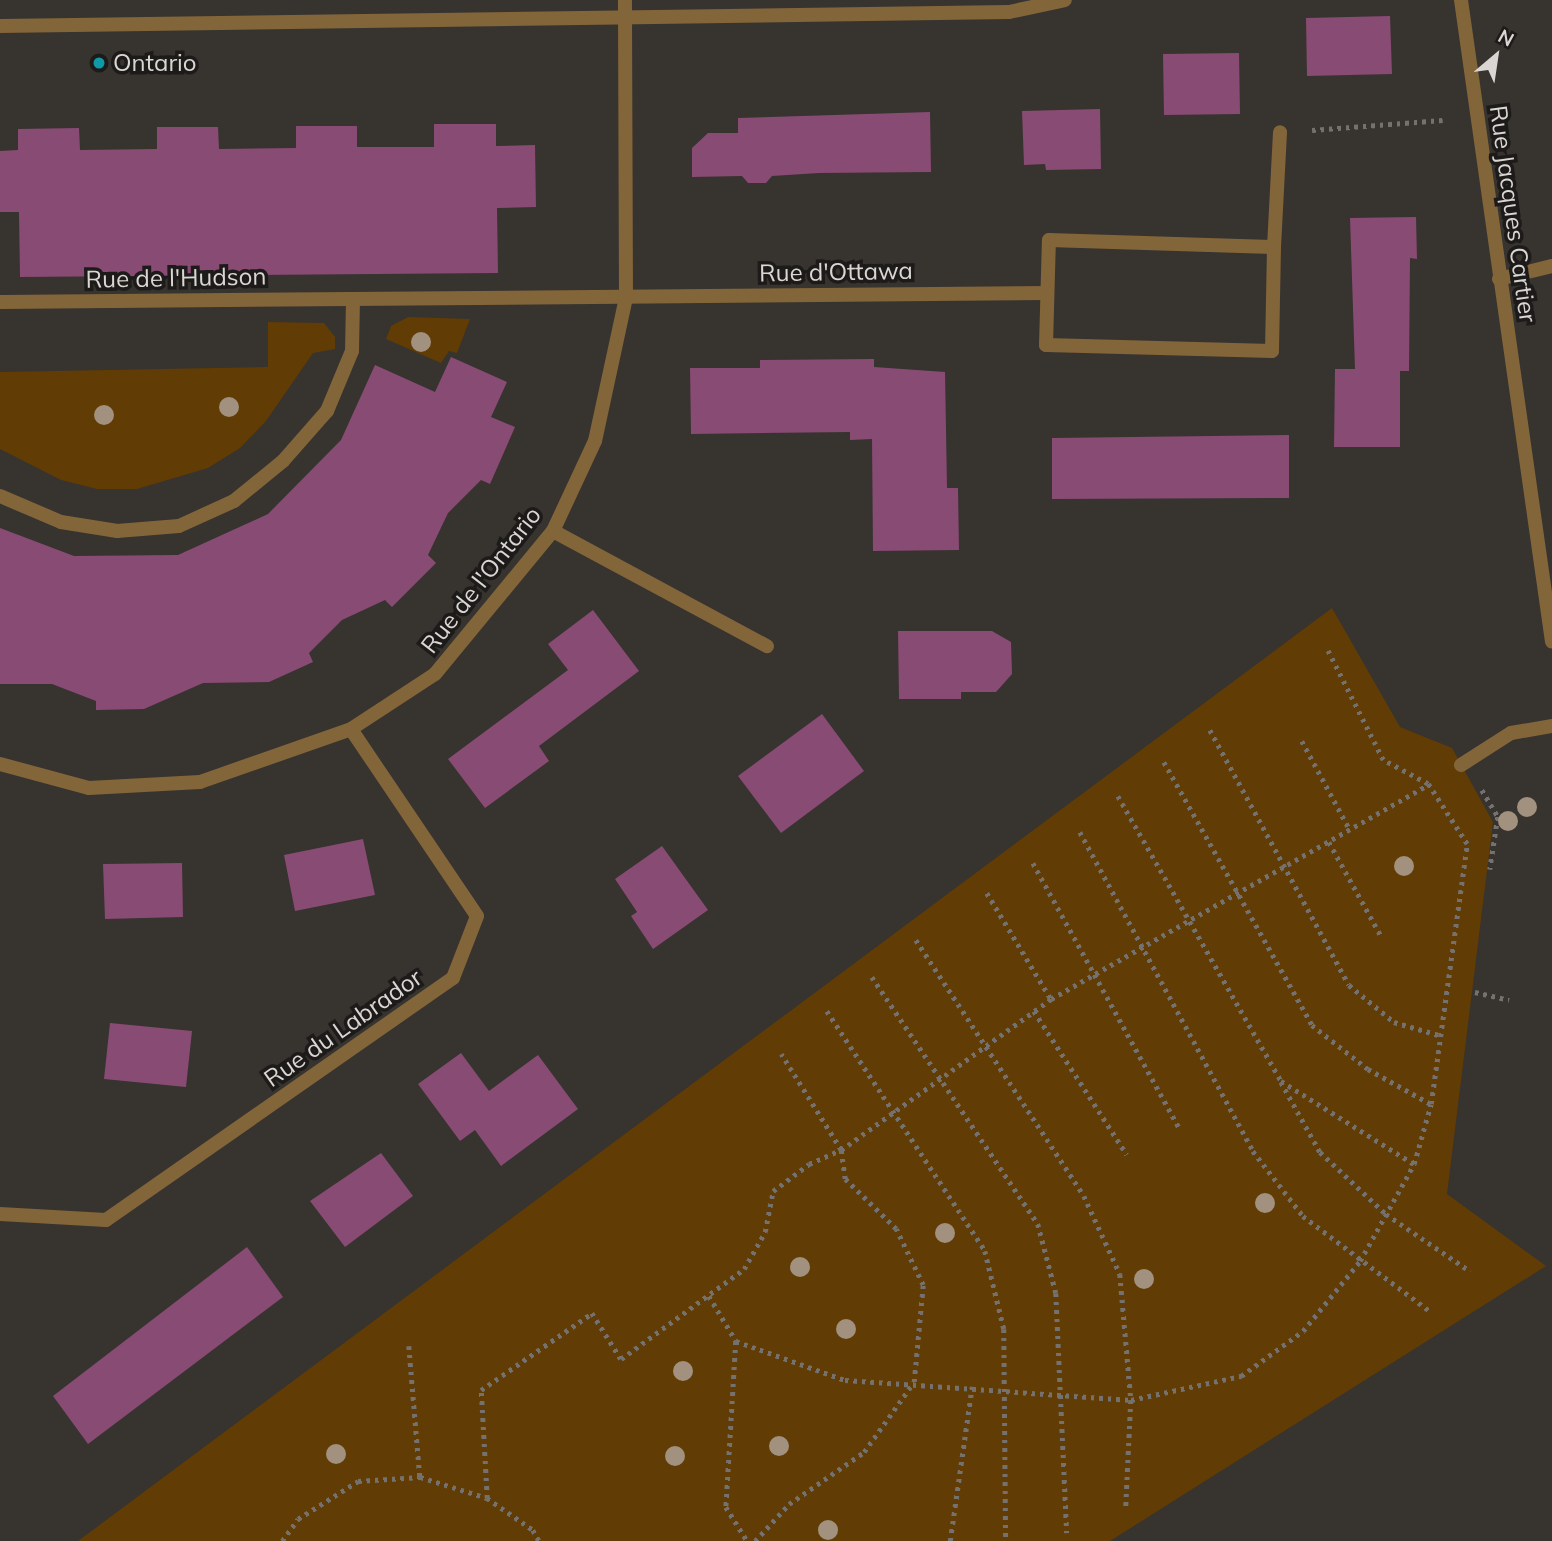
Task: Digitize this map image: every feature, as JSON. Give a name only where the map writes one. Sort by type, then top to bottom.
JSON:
[{"type":"street","name":"Rue de l'Ontario","points":[[0,764],[89,788],[200,782],[351,729],[436,674],[554,531],[595,440],[626,298],[625,0]]},
{"type":"street","points":[[0,26],[1009,12],[1065,0]]},
{"type":"street","name":"Rue Jacques Cartier","points":[[1461,0],[1552,642]]},
{"type":"street","points":[[1274,247],[1049,240],[1046,345],[1272,351],[1279,132]]},
{"type":"street","points":[[1499,279],[1552,266]]},
{"type":"street","name":"Rue d'Ottawa","points":[[626,298],[1047,293]]},
{"type":"street","name":"Rue de l'Hudson","points":[[0,302],[626,298]]},
{"type":"street","points":[[0,496],[61,522],[117,531],[179,526],[234,501],[283,461],[327,411],[352,351],[353,299]]},
{"type":"street","points":[[554,531],[767,646]]},
{"type":"street","points":[[1464,763],[1511,733],[1552,726]]},
{"type":"street","name":"Rue du Labrador","points":[[0,1213],[106,1220],[453,978],[477,916],[351,729]]},
{"type":"path","points":[[1279,132],[1448,120]]},
{"type":"path","points":[[736,1341],[845,1380],[914,1382],[1130,1400],[1241,1376],[1303,1331],[1360,1261],[1414,1164],[1431,1104],[1467,844],[1428,785],[1383,760],[1327,649]]},
{"type":"path","points":[[1210,730],[1349,985],[1394,1022],[1442,1036]]},
{"type":"path","points":[[1302,741],[1350,830]]},
{"type":"path","points":[[1164,762],[1312,1025],[1368,1069],[1431,1104]]},
{"type":"path","points":[[487,1498],[481,1390],[592,1313],[621,1359],[744,1269],[765,1232],[773,1191],[809,1164],[841,1150],[892,1110],[1051,999],[1464,763],[1498,817],[1490,869]]},
{"type":"path","points":[[1118,796],[1320,1152],[1386,1214],[1470,1271]]},
{"type":"path","points":[[1080,832],[1253,1151],[1303,1216],[1432,1313]]},
{"type":"path","points":[[1329,842],[1381,936]]},
{"type":"path","points":[[1033,863],[1178,1127]]},
{"type":"path","points":[[987,893],[1051,999]]},
{"type":"path","points":[[916,940],[1084,1196],[1120,1274],[1130,1400],[1126,1508]]},
{"type":"path","points":[[872,977],[1038,1224],[1056,1293],[1066,1533]]},
{"type":"path","points":[[1475,992],[1509,1000]]},
{"type":"path","points":[[827,1011],[985,1251],[1004,1329],[1006,1541]]},
{"type":"path","points":[[1034,1011],[1127,1155]]},
{"type":"path","points":[[755,1541],[789,1504],[864,1452],[914,1382],[923,1285],[896,1229],[845,1179],[841,1150],[781,1054]]},
{"type":"path","points":[[1281,1081],[1414,1164]]},
{"type":"path","points":[[709,1296],[736,1341],[726,1507],[747,1541]]},
{"type":"path","points":[[409,1346],[420,1476]]},
{"type":"path","points":[[950,1541],[972,1387]]},
{"type":"path","points":[[282,1541],[298,1518],[358,1481],[420,1476],[487,1498],[533,1530],[539,1541]]},
{"type":"shaded area","points":[[408,317],[470,319],[457,353],[449,351],[441,363],[386,339],[391,326]]},
{"type":"shaded area","points":[[268,322],[324,323],[335,337],[335,349],[313,353],[266,421],[240,448],[208,468],[137,489],[97,489],[61,480],[0,449],[0,372],[268,367]]},
{"type":"shaded area","points":[[1332,608],[1400,727],[1452,748],[1493,822],[1447,1194],[1546,1266],[1110,1541],[78,1541]]},
{"type":"building","points":[[1390,16],[1392,74],[1307,76],[1306,18]]},
{"type":"building","points":[[1239,53],[1240,114],[1164,115],[1163,54]]},
{"type":"building","points":[[1100,109],[1101,169],[1046,170],[1045,164],[1024,165],[1022,111]]},
{"type":"building","points":[[930,112],[931,172],[772,176],[766,183],[748,183],[742,176],[692,177],[692,148],[708,133],[738,133],[738,118]]},
{"type":"building","points":[[434,124],[496,124],[496,146],[535,145],[536,207],[497,208],[498,273],[20,277],[19,212],[0,212],[0,151],[18,150],[18,129],[79,128],[80,150],[157,149],[157,127],[218,127],[219,149],[296,148],[296,126],[357,126],[357,147],[434,147]]},
{"type":"building","points":[[1416,217],[1417,259],[1410,258],[1409,371],[1400,371],[1400,447],[1334,447],[1335,369],[1355,369],[1350,218]]},
{"type":"building","points":[[451,357],[507,382],[491,417],[515,427],[490,484],[481,480],[448,513],[428,555],[436,563],[392,607],[385,600],[342,620],[309,653],[313,662],[269,682],[203,683],[144,709],[96,710],[96,701],[52,684],[0,684],[0,528],[74,556],[178,555],[268,514],[341,440],[375,365],[435,392]]},
{"type":"building","points":[[874,359],[874,367],[945,372],[947,488],[958,488],[959,550],[873,551],[872,439],[850,440],[850,432],[691,434],[690,368],[760,368],[760,360]]},
{"type":"building","points":[[1289,435],[1289,498],[1052,499],[1052,438]]},
{"type":"building","points":[[593,610],[639,671],[539,746],[549,761],[485,808],[448,759],[568,670],[548,644]]},
{"type":"building","points":[[898,631],[992,631],[1011,642],[1012,674],[996,692],[961,692],[961,699],[899,699]]},
{"type":"building","points":[[822,714],[864,771],[781,833],[738,776]]},
{"type":"building","points":[[363,839],[375,895],[295,911],[284,855]]},
{"type":"building","points":[[662,846],[708,910],[653,949],[631,916],[637,912],[615,879]]},
{"type":"building","points":[[182,863],[183,917],[105,919],[103,864]]},
{"type":"building","points":[[110,1023],[192,1031],[186,1087],[104,1079]]},
{"type":"building","points":[[461,1053],[489,1091],[538,1055],[578,1109],[501,1166],[475,1130],[460,1141],[418,1084]]},
{"type":"building","points":[[381,1153],[413,1196],[345,1247],[310,1201]]},
{"type":"building","points":[[247,1247],[283,1297],[88,1444],[53,1396]]},
{"type":"place","name":"Ontario","points":[[99,63]]}]
